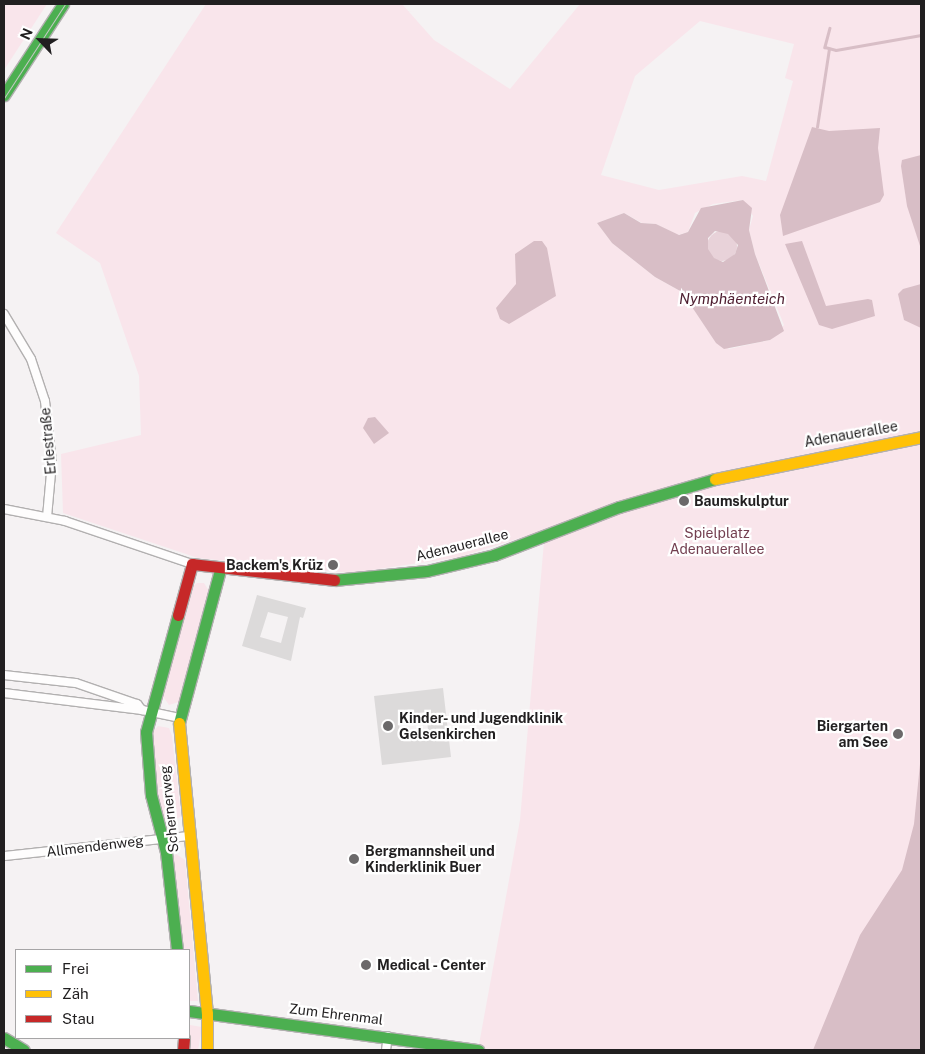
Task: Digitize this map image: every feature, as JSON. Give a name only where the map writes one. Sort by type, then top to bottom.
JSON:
[{"type":"street","points":[[4,95],[63,4]]},
{"type":"street","name":"Erlestraße","points":[[4,314],[31,359],[45,401],[52,483],[47,517]]},
{"type":"street","name":"Adenauerallee","points":[[4,509],[47,517],[192,564],[220,570],[335,580],[436,569],[494,555],[619,507],[724,476],[921,437]]},
{"type":"street","name":"Schernerweg","points":[[177,949],[166,852],[151,795],[146,741],[147,711],[192,564]]},
{"type":"street","name":"Schernerweg","points":[[206,1050],[207,1014],[186,836],[177,729],[220,570]]},
{"type":"street","points":[[4,675],[76,683],[97,692],[137,704],[147,711]]},
{"type":"street","points":[[27,695],[28,678]]},
{"type":"street","points":[[95,703],[97,692]]},
{"type":"street","points":[[4,693],[84,705],[95,703],[180,718]]},
{"type":"street","name":"Allmendenweg","points":[[4,856],[186,836]]},
{"type":"street","name":"Zum Ehrenmal","points":[[190,1011],[388,1036],[478,1050]]},
{"type":"street","points":[[386,1050],[388,1036]]},
{"type":"street","points":[[4,1038],[24,1050]]},
{"type":"green space","points":[[4,4],[47,4],[4,70]]},
{"type":"green space","name":"Spielplatz Adenauerallee","points":[[206,4],[402,4],[434,40],[510,89],[580,4],[921,4],[921,1050],[478,1050],[520,820],[545,530],[460,557],[351,573],[198,558],[63,513],[61,454],[141,435],[139,376],[100,263],[56,233]],"holes":[[[700,21],[794,44],[785,78],[793,81],[766,181],[742,176],[659,190],[601,175],[635,76]],[[743,200],[753,216],[749,230],[755,254],[784,325],[770,340],[729,349],[709,332],[682,292],[655,277],[612,243],[597,223],[624,213],[642,223],[656,224],[678,235],[688,232],[695,213],[713,204]]]},
{"type":"green space","points":[[197,583],[204,583],[209,591],[179,702],[169,705],[162,695],[192,587]]},
{"type":"green space","points":[[158,726],[169,728],[172,736],[181,816],[170,825],[161,817],[151,734]]},
{"type":"green space","points":[[176,854],[185,860],[198,1001],[190,1001],[190,949],[182,949],[172,859]]},
{"type":"green space","points":[[190,1025],[202,1027],[198,1050],[186,1050],[188,1039],[190,1039]]},
{"type":"shaded area","points":[[722,231],[733,235],[737,246],[733,257],[722,261],[711,257],[707,246],[711,235]]},
{"type":"water","points":[[812,127],[829,131],[880,128],[878,148],[884,195],[880,202],[783,236],[780,215]]},
{"type":"water","points":[[921,155],[921,249],[907,206],[901,166],[902,160]]},
{"type":"water","name":"Nymphäenteich","points":[[743,200],[752,208],[749,230],[755,254],[784,331],[770,340],[724,349],[716,343],[682,292],[655,277],[612,243],[597,223],[624,213],[641,223],[656,224],[679,235],[688,232],[701,208]],"holes":[[[715,231],[728,234],[738,245],[735,254],[723,262],[714,258],[708,249],[708,238]]]},
{"type":"water","points":[[534,241],[542,241],[547,248],[556,296],[509,324],[500,319],[496,308],[516,284],[515,254]]},
{"type":"water","points":[[802,241],[826,306],[868,299],[872,300],[875,316],[832,329],[819,325],[785,244]]},
{"type":"water","points":[[921,284],[921,328],[904,320],[898,294],[903,289]]},
{"type":"water","points":[[375,417],[389,433],[374,444],[363,428],[368,418]]},
{"type":"water","points":[[921,754],[921,1050],[813,1050],[860,935],[902,870],[914,824]]},
{"type":"building","points":[[257,595],[306,608],[303,618],[300,617],[291,661],[242,646]],"holes":[[[268,612],[288,617],[281,643],[260,637]]]},
{"type":"building","name":"Kinder- und Jugendklinik Gelsenkirchen","points":[[443,688],[451,757],[382,765],[374,696]],"holes":[[[426,712],[429,738],[401,741],[398,715]]]},
{"type":"waterway","points":[[830,28],[825,47],[836,50],[921,35]]},
{"type":"waterway","points":[[817,127],[829,49]]},
{"type":"tram line","points":[[4,98],[65,4]]},
{"type":"traffic: fast","points":[[4,95],[63,4]]},
{"type":"traffic: fast","points":[[334,580],[427,571],[494,555],[619,507],[715,479]]},
{"type":"traffic: fast","points":[[179,723],[220,570]]},
{"type":"traffic: fast","points":[[177,949],[166,852],[151,795],[146,732],[178,615]]},
{"type":"traffic: fast","points":[[190,1011],[478,1050]]},
{"type":"traffic: fast","points":[[4,1038],[24,1050]]},
{"type":"traffic: slow","points":[[715,479],[921,437]]},
{"type":"traffic: slow","points":[[179,723],[207,1014],[207,1050]]},
{"type":"traffic: jam","points":[[178,615],[192,564],[334,580]]},
{"type":"traffic: jam","points":[[183,1050],[184,1039]]},
{"type":"place","name":"Baumskulptur","points":[[684,501]]},
{"type":"place","name":"Backem's Krüz","points":[[333,565]]},
{"type":"place","name":"Kinder- und Jugendklinik Gelsenkirchen","points":[[388,726]]},
{"type":"place","name":"Biergarten am See","points":[[898,734]]},
{"type":"place","name":"Bergmannsheil und Kinderklinik Buer","points":[[354,859]]},
{"type":"place","name":"Medical - Center","points":[[366,965]]}]
